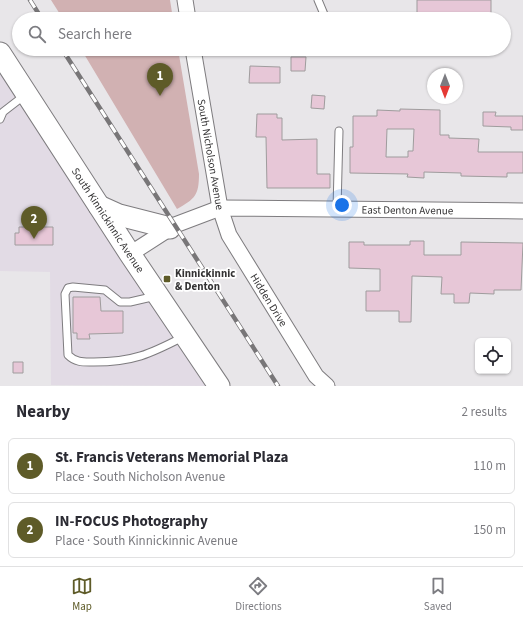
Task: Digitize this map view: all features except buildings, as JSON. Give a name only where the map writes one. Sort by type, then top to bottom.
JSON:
[{"type":"street","points":[[185,0],[187,12]]},
{"type":"street","name":"South Kinnickinnic Avenue","points":[[0,53],[130,254],[219,386]]},
{"type":"street","name":"South Nicholson Avenue","points":[[130,254],[170,228],[220,208],[194,56]]},
{"type":"street","points":[[99,206],[119,215],[170,228]]},
{"type":"street","name":"East Denton Avenue","points":[[220,208],[523,211]]},
{"type":"street","name":"Hidden Drive","points":[[220,208],[229,236],[316,376],[327,386]]},
{"type":"lane","points":[[318,0],[323,12]]},
{"type":"lane","points":[[0,119],[3,112],[26,94]]},
{"type":"lane","points":[[337,209],[339,131]]},
{"type":"lane","points":[[158,295],[130,302],[120,302],[105,290],[72,287],[68,288],[65,294],[68,355],[78,362],[125,360],[155,352],[185,336]]},
{"type":"shaded area","points":[[51,0],[170,0],[172,12],[59,12]]},
{"type":"shaded area","points":[[0,53],[219,386],[51,385],[50,272],[0,271]]},
{"type":"shaded area","points":[[85,56],[179,56],[199,174],[198,187],[195,196],[177,209]]},
{"type":"railway","points":[[30,0],[38,12]]},
{"type":"railway","points":[[66,56],[278,386]]},
{"type":"place","name":"St. Francis Veterans Memorial Plaza","points":[[160,96]]},
{"type":"place","name":"IN-FOCUS Photography","points":[[34,239]]},
{"type":"place","name":"Kinnickinnic & Denton","points":[[167,279]]}]
